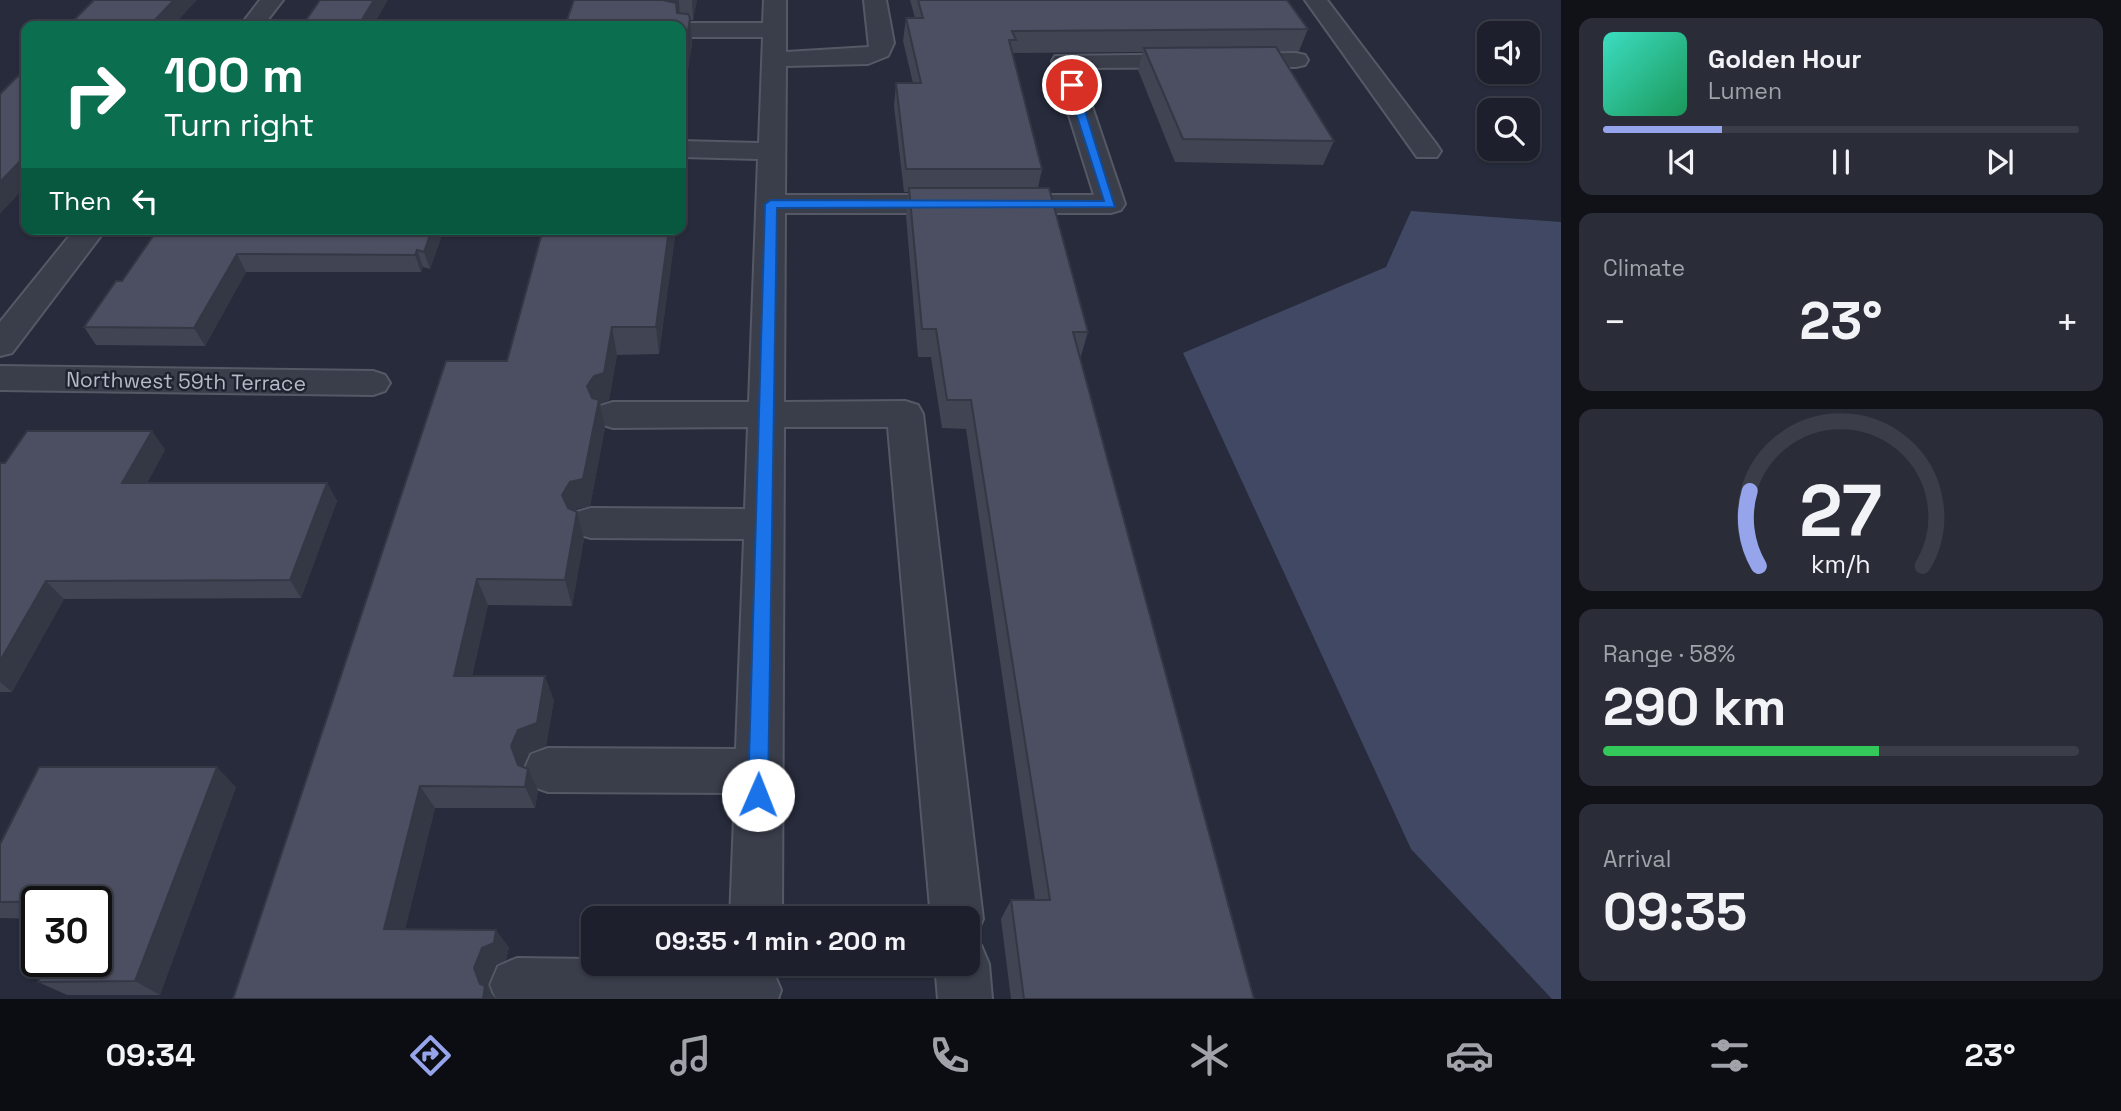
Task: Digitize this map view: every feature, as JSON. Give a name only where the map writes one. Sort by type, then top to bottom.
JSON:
[{"type":"street","points":[[255,21],[272,0]]},
{"type":"street","points":[[686,30],[775,30],[868,57],[880,51],[883,43],[875,0]]},
{"type":"street","points":[[1316,0],[1427,151]]},
{"type":"street","points":[[756,906],[775,30]]},
{"type":"street","points":[[771,204],[1111,204],[1065,61],[1296,60]]},
{"type":"street","points":[[686,149],[772,151]]},
{"type":"street","points":[[0,345],[86,235]]},
{"type":"street","name":"Northwest 59th Terrace","points":[[0,378],[373,383]]},
{"type":"street","points":[[613,415],[905,414],[956,906]]},
{"type":"street","points":[[591,523],[765,524]]},
{"type":"street","points":[[548,770],[759,771]]},
{"type":"street","points":[[963,976],[965,999]]},
{"type":"street","points":[[517,985],[754,984]]},
{"type":"water","points":[[1411,211],[1561,222],[1561,999],[1552,999],[1411,849],[1183,353],[1386,267]]},
{"type":"building","points":[[94,0],[174,0],[154,21],[73,21]]},
{"type":"building","points":[[320,0],[374,0],[361,21],[305,21]]},
{"type":"building","points":[[574,0],[670,0],[667,1],[676,3],[677,13],[688,14],[690,18],[686,44],[686,21],[567,21]]},
{"type":"building","points":[[918,0],[1287,0],[1308,29],[1012,31],[1016,40],[1009,40],[1042,169],[906,169],[896,83],[921,83],[906,18],[923,18]]},
{"type":"building","points":[[1276,47],[1334,141],[1183,139],[1144,48]]},
{"type":"building","points":[[21,73],[21,160],[0,182],[0,94]]},
{"type":"building","points":[[909,188],[1049,188],[1088,332],[1073,332],[1254,999],[1024,999],[1011,900],[1050,900],[971,400],[947,400],[936,329],[922,329]]},
{"type":"building","points":[[154,235],[430,235],[424,252],[417,250],[415,255],[237,254],[194,328],[84,327],[116,281],[122,281]]},
{"type":"building","points":[[541,235],[668,235],[656,327],[612,327],[604,373],[594,376],[587,386],[592,398],[599,400],[583,479],[570,482],[562,495],[568,508],[577,512],[565,580],[477,579],[454,676],[545,676],[537,723],[518,730],[511,746],[518,765],[528,769],[525,787],[420,786],[384,929],[496,930],[494,943],[482,948],[474,968],[480,984],[485,986],[483,999],[233,999],[446,361],[507,361]]},
{"type":"building","points":[[27,431],[152,431],[122,483],[327,483],[290,580],[46,581],[0,661],[0,463],[5,463]]},
{"type":"building","points":[[39,767],[217,767],[135,981],[38,982],[40,977],[112,977],[112,886],[21,886],[21,902],[0,902],[0,844]]},
{"type":"route","points":[[758,795],[771,204],[1111,204],[1072,85]]}]
